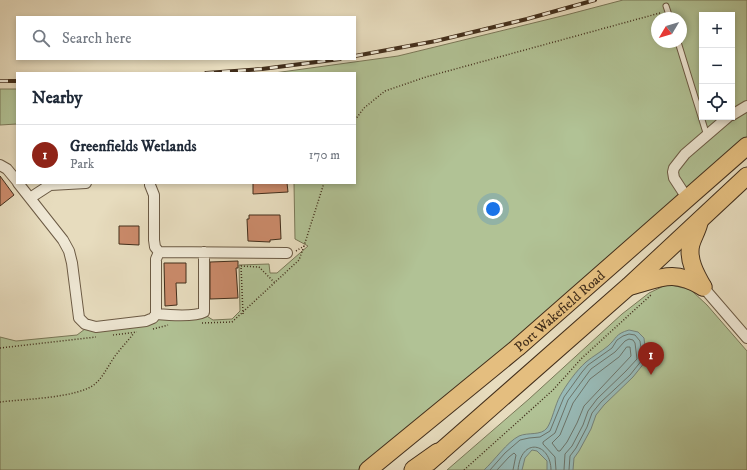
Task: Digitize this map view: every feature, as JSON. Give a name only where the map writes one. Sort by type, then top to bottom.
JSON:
[{"type":"highway","name":"Port Wakefield Road","points":[[368,470],[517,348],[747,146]]},
{"type":"highway","name":"Port Wakefield Road","points":[[420,470],[629,286],[747,176]]},
{"type":"highway","points":[[701,219],[690,247],[691,259],[695,274],[702,287]]},
{"type":"highway","points":[[629,286],[673,275],[693,281],[702,287]]},
{"type":"highway","points":[[414,470],[438,453]]},
{"type":"street","points":[[735,113],[747,106]]},
{"type":"street","points":[[687,198],[674,178],[674,168],[685,154],[725,120]]},
{"type":"street","points":[[0,165],[7,169],[16,180]]},
{"type":"street","points":[[20,184],[63,240],[69,251],[72,263],[78,315],[83,323],[89,326],[96,327],[144,322],[153,318],[156,314],[156,259],[159,252]]},
{"type":"street","points":[[30,198],[50,185],[68,184]]},
{"type":"street","points":[[149,184],[154,195],[154,240],[155,247],[159,252]]},
{"type":"street","points":[[159,252],[287,253]]},
{"type":"street","points":[[156,314],[191,315],[202,313],[204,309],[204,252]]},
{"type":"street","points":[[702,287],[747,338]]},
{"type":"lane","points":[[667,8],[668,12]]},
{"type":"lane","points":[[680,48],[707,136]]},
{"type":"path","points":[[356,119],[364,108],[380,94],[406,84],[667,8]]},
{"type":"path","points":[[191,315],[201,323],[232,322],[243,314],[299,260],[324,184]]},
{"type":"path","points":[[287,253],[294,252],[304,246]]},
{"type":"path","points":[[243,314],[241,266],[259,267],[275,283]]},
{"type":"path","points":[[464,470],[553,390],[582,358],[659,287],[662,278]]},
{"type":"path","points":[[0,402],[68,395],[89,388],[103,375],[112,360],[144,322]]},
{"type":"green space","points":[[623,0],[747,0],[747,146],[368,470],[0,470],[0,337],[16,341],[77,335],[89,326],[202,313],[213,320],[232,319],[240,311],[239,265],[269,264],[270,273],[277,273],[308,246],[295,239],[294,184],[356,184],[356,72],[281,72],[398,56]]},
{"type":"green space","points":[[0,89],[16,89],[16,124],[0,125]]},
{"type":"green space","points":[[668,284],[691,290],[707,305],[747,351],[747,470],[447,470],[529,399],[622,314],[649,293]]},
{"type":"water","points":[[629,330],[638,332],[644,338],[646,356],[645,362],[633,377],[604,405],[596,415],[591,429],[574,458],[573,470],[547,470],[547,461],[537,451],[532,450],[525,458],[522,470],[484,470],[514,439],[519,436],[541,432],[547,428],[560,396],[575,374],[586,362],[608,346],[619,335]]},
{"type":"building","points":[[0,176],[14,195],[0,206]]},
{"type":"building","points":[[253,184],[287,184],[288,192],[253,194]]},
{"type":"building","points":[[249,215],[280,215],[281,239],[270,240],[270,242],[248,241],[247,219],[249,219]]},
{"type":"building","points":[[119,226],[139,226],[139,245],[119,244]]},
{"type":"building","points":[[238,261],[238,268],[236,268],[238,298],[210,299],[210,262]]},
{"type":"building","points":[[164,263],[186,263],[186,283],[176,283],[177,305],[165,306]]},
{"type":"railway","points":[[356,56],[436,41],[527,19],[595,0]]},
{"type":"railway","points":[[220,72],[262,69],[332,60]]},
{"type":"railway","points":[[0,81],[16,81]]},
{"type":"place","name":"Greenfields Wetlands","points":[[651,375]]}]
